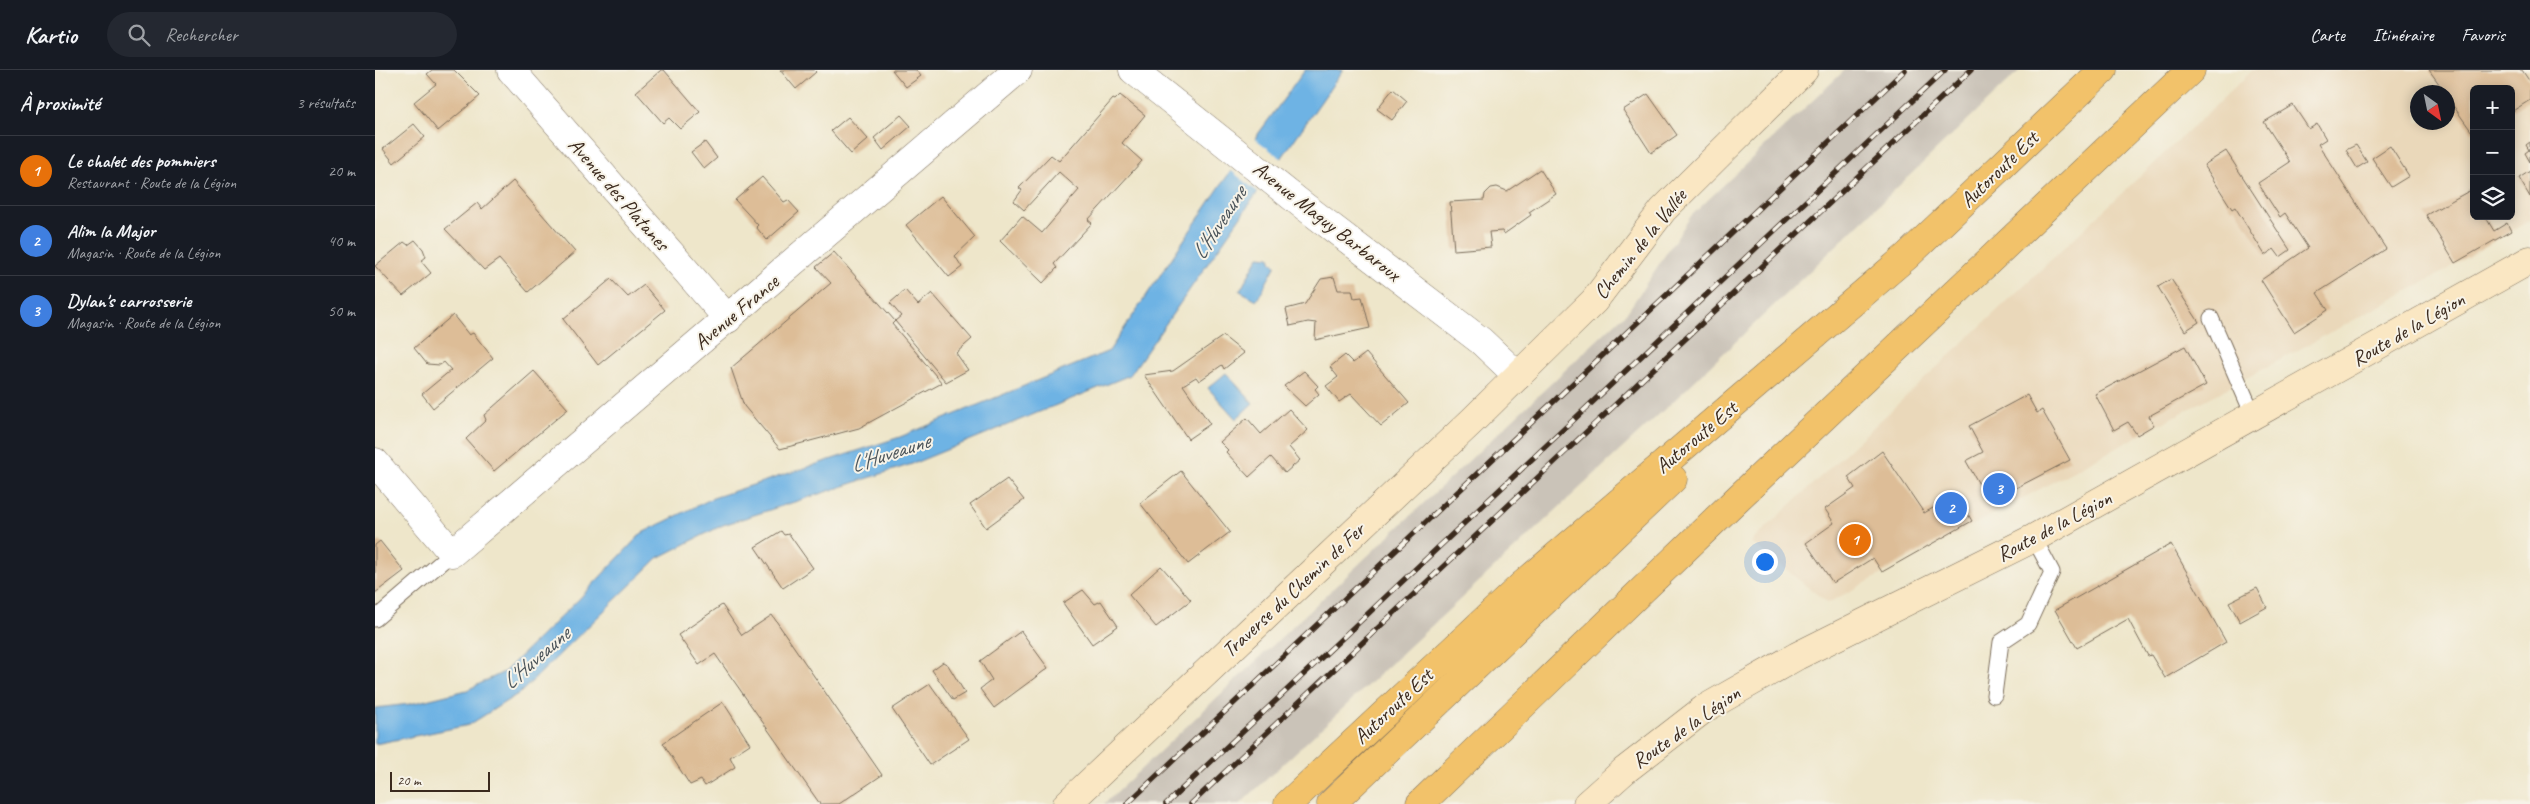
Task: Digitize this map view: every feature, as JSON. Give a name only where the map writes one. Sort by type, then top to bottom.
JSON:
[{"type":"highway","name":"Autoroute Est","points":[[1288,804],[1521,586],[1907,256],[2103,70]]},
{"type":"highway","points":[[1420,804],[1743,493],[2191,70]]},
{"type":"highway","points":[[1331,804],[1907,256]]},
{"type":"main road","name":"Chemin de la Vallée","points":[[1518,376],[1594,301],[1663,210],[1804,70]]},
{"type":"main road","name":"Route de la Légion","points":[[1587,804],[1624,771],[1705,709],[1797,656],[2034,538],[2254,417],[2530,260]]},
{"type":"main road","name":"Traverse du Chemin de Fer","points":[[1067,804],[1518,376]]},
{"type":"street","name":"Avenue des Platanes","points":[[511,70],[728,319]]},
{"type":"street","name":"Avenue France","points":[[453,552],[1018,70]]},
{"type":"street","name":"Avenue Maguy Barbaroux","points":[[1133,70],[1300,203],[1481,341],[1518,376]]},
{"type":"street","points":[[375,462],[453,552]]},
{"type":"lane","points":[[2211,318],[2254,417]]},
{"type":"lane","points":[[1994,695],[2001,642],[2028,624],[2052,572],[2034,538]]},
{"type":"lane","points":[[375,619],[453,552]]},
{"type":"shaded area","points":[[1845,70],[2020,70],[1682,393],[1240,804],[1104,804],[1628,311],[1691,216]]},
{"type":"shaded area","points":[[2253,70],[2530,70],[2530,220],[2443,272],[1828,603],[1751,542]]},
{"type":"water","name":"L'Huveaune","points":[[1305,70],[1343,70],[1130,375],[912,464],[723,525],[658,558],[521,692],[469,725],[375,744],[375,708],[410,704],[467,690],[504,672],[579,599],[642,533],[713,498],[900,437],[1109,351],[1223,182]]},
{"type":"water","points":[[1259,256],[1270,257],[1272,263],[1276,265],[1257,300],[1240,291]]},
{"type":"water","points":[[1226,373],[1253,403],[1236,419],[1208,388]]},
{"type":"pier","points":[[1253,137],[1283,160],[1259,193],[1229,169]]},
{"type":"building","points":[[432,70],[454,70],[480,96],[438,131],[414,102],[436,84],[427,74]]},
{"type":"building","points":[[661,70],[664,70],[700,112],[680,129],[669,118],[663,123],[636,92]]},
{"type":"building","points":[[780,70],[814,70],[816,72],[796,89]]},
{"type":"building","points":[[892,70],[916,70],[921,76],[906,87]]},
{"type":"building","points":[[2429,70],[2522,70],[2530,82],[2530,100],[2515,109],[2515,85],[2470,85],[2470,129],[2455,108],[2455,85],[2440,85]]},
{"type":"building","points":[[1393,89],[1407,101],[1392,120],[1377,109]]},
{"type":"building","points":[[1648,94],[1677,135],[1651,153],[1623,110]]},
{"type":"building","points":[[1120,95],[1145,115],[1122,143],[1142,161],[1088,220],[1092,223],[1054,264],[1057,268],[1043,283],[1000,241],[1022,216],[1042,233],[1079,190],[1059,172],[1024,210],[1014,201],[1022,190],[1019,188],[1051,155],[1059,161],[1113,99],[1115,100]]},
{"type":"building","points":[[2293,105],[2309,129],[2317,124],[2326,139],[2318,144],[2386,249],[2317,293],[2328,310],[2294,332],[2261,280],[2308,248],[2285,213],[2280,217],[2258,183],[2290,162],[2264,122]]},
{"type":"building","points":[[901,115],[911,126],[883,150],[874,138]]},
{"type":"building","points":[[848,117],[868,139],[851,154],[831,131]]},
{"type":"building","points":[[414,124],[425,137],[394,163],[383,149]]},
{"type":"building","points":[[705,142],[717,158],[704,169],[691,152]]},
{"type":"building","points":[[2530,142],[2530,162],[2525,153],[2529,150],[2526,145]]},
{"type":"building","points":[[2356,145],[2367,162],[2357,168],[2346,150]]},
{"type":"building","points":[[2390,146],[2409,176],[2391,187],[2372,158]]},
{"type":"building","points":[[2226,151],[2290,250],[2280,257],[2274,249],[2265,255],[2235,207],[2232,209],[2204,165]]},
{"type":"building","points":[[1540,169],[1556,194],[1529,212],[1531,215],[1504,234],[1502,231],[1489,232],[1491,247],[1454,250],[1450,202],[1484,200],[1485,194],[1491,188],[1497,187],[1507,191]]},
{"type":"building","points":[[2530,171],[2530,197],[2519,178]]},
{"type":"building","points":[[762,177],[784,202],[788,200],[799,212],[767,240],[756,227],[758,225],[735,200]]},
{"type":"building","points":[[513,181],[575,252],[528,292],[499,259],[484,270],[445,229],[477,203],[482,209]]},
{"type":"building","points":[[2469,191],[2470,220],[2487,220],[2494,231],[2507,223],[2511,231],[2455,263],[2426,215]]},
{"type":"building","points":[[941,196],[975,237],[955,256],[962,267],[949,277],[906,225]]},
{"type":"building","points":[[415,240],[423,249],[426,257],[421,261],[431,273],[403,296],[375,266],[404,242],[408,245]]},
{"type":"building","points":[[834,252],[895,321],[892,324],[942,383],[859,428],[780,449],[744,406],[731,368],[831,283],[816,267]]},
{"type":"building","points":[[1334,277],[1338,290],[1352,290],[1354,298],[1362,297],[1370,328],[1315,340],[1316,323],[1308,322],[1290,326],[1286,309],[1305,304],[1321,279]]},
{"type":"building","points":[[611,279],[628,297],[644,285],[665,310],[598,365],[563,319]]},
{"type":"building","points":[[2171,279],[2199,322],[2185,331],[2158,287]]},
{"type":"building","points":[[905,290],[918,305],[932,293],[972,339],[956,353],[968,370],[946,382],[895,321],[901,316],[890,303]]},
{"type":"building","points":[[453,315],[469,335],[473,333],[493,358],[433,408],[422,394],[451,370],[444,362],[440,365],[427,364],[414,348]]},
{"type":"building","points":[[1223,336],[1244,353],[1224,369],[1222,365],[1199,381],[1196,377],[1183,385],[1210,424],[1188,439],[1144,375],[1173,371]]},
{"type":"building","points":[[2185,346],[2206,385],[2149,416],[2154,425],[2137,435],[2128,422],[2114,430],[2095,394]]},
{"type":"building","points":[[1366,353],[1409,403],[1381,426],[1351,394],[1339,402],[1326,386],[1338,377],[1330,367],[1345,355],[1353,363]]},
{"type":"building","points":[[534,371],[568,409],[494,471],[466,439],[486,420],[484,415]]},
{"type":"building","points":[[1304,371],[1318,386],[1315,389],[1319,394],[1305,406],[1284,386]]},
{"type":"building","points":[[2027,395],[2037,413],[2042,410],[2070,460],[1989,502],[1966,461],[1983,452],[1969,426]]},
{"type":"building","points":[[1289,409],[1308,430],[1289,447],[1300,460],[1285,473],[1271,457],[1249,477],[1226,452],[1228,450],[1220,442],[1247,418],[1261,434]]},
{"type":"building","points":[[1882,451],[1924,513],[1957,495],[1972,521],[1882,572],[1873,558],[1833,583],[1806,543],[1834,523],[1825,509],[1855,488],[1848,477]]},
{"type":"building","points":[[1181,471],[1230,532],[1188,564],[1140,503]]},
{"type":"building","points":[[1007,479],[1024,500],[986,528],[970,505]]},
{"type":"building","points":[[781,531],[784,535],[789,534],[813,568],[783,588],[755,547]]},
{"type":"building","points":[[380,541],[404,571],[375,593],[375,545]]},
{"type":"building","points":[[2171,544],[2226,642],[2165,678],[2151,655],[2148,656],[2128,619],[2077,648],[2055,610]]},
{"type":"building","points":[[1161,566],[1191,600],[1156,627],[1129,595]]},
{"type":"building","points":[[2257,588],[2267,607],[2240,622],[2229,602]]},
{"type":"building","points":[[1083,590],[1095,604],[1101,601],[1118,626],[1092,644],[1063,603]]},
{"type":"building","points":[[722,605],[742,635],[772,615],[882,775],[839,804],[820,804],[715,654],[699,665],[678,635]]},
{"type":"building","points":[[1021,631],[1048,668],[994,708],[980,689],[992,680],[980,661]]},
{"type":"building","points":[[943,662],[948,665],[965,693],[953,700],[932,670]]},
{"type":"building","points":[[930,684],[969,739],[930,765],[892,709]]},
{"type":"building","points":[[723,702],[750,744],[730,757],[735,767],[705,786],[701,780],[690,785],[663,743]]},
{"type":"railway","points":[[1127,804],[1905,70]]},
{"type":"railway","points":[[1166,804],[1945,70]]},
{"type":"railway","points":[[1191,804],[1971,70]]},
{"type":"place","name":"Dylan's carrosserie","points":[[1999,489]]},
{"type":"place","name":"Alim la Major","points":[[1951,508]]},
{"type":"place","name":"Le chalet des pommiers","points":[[1855,540]]}]
